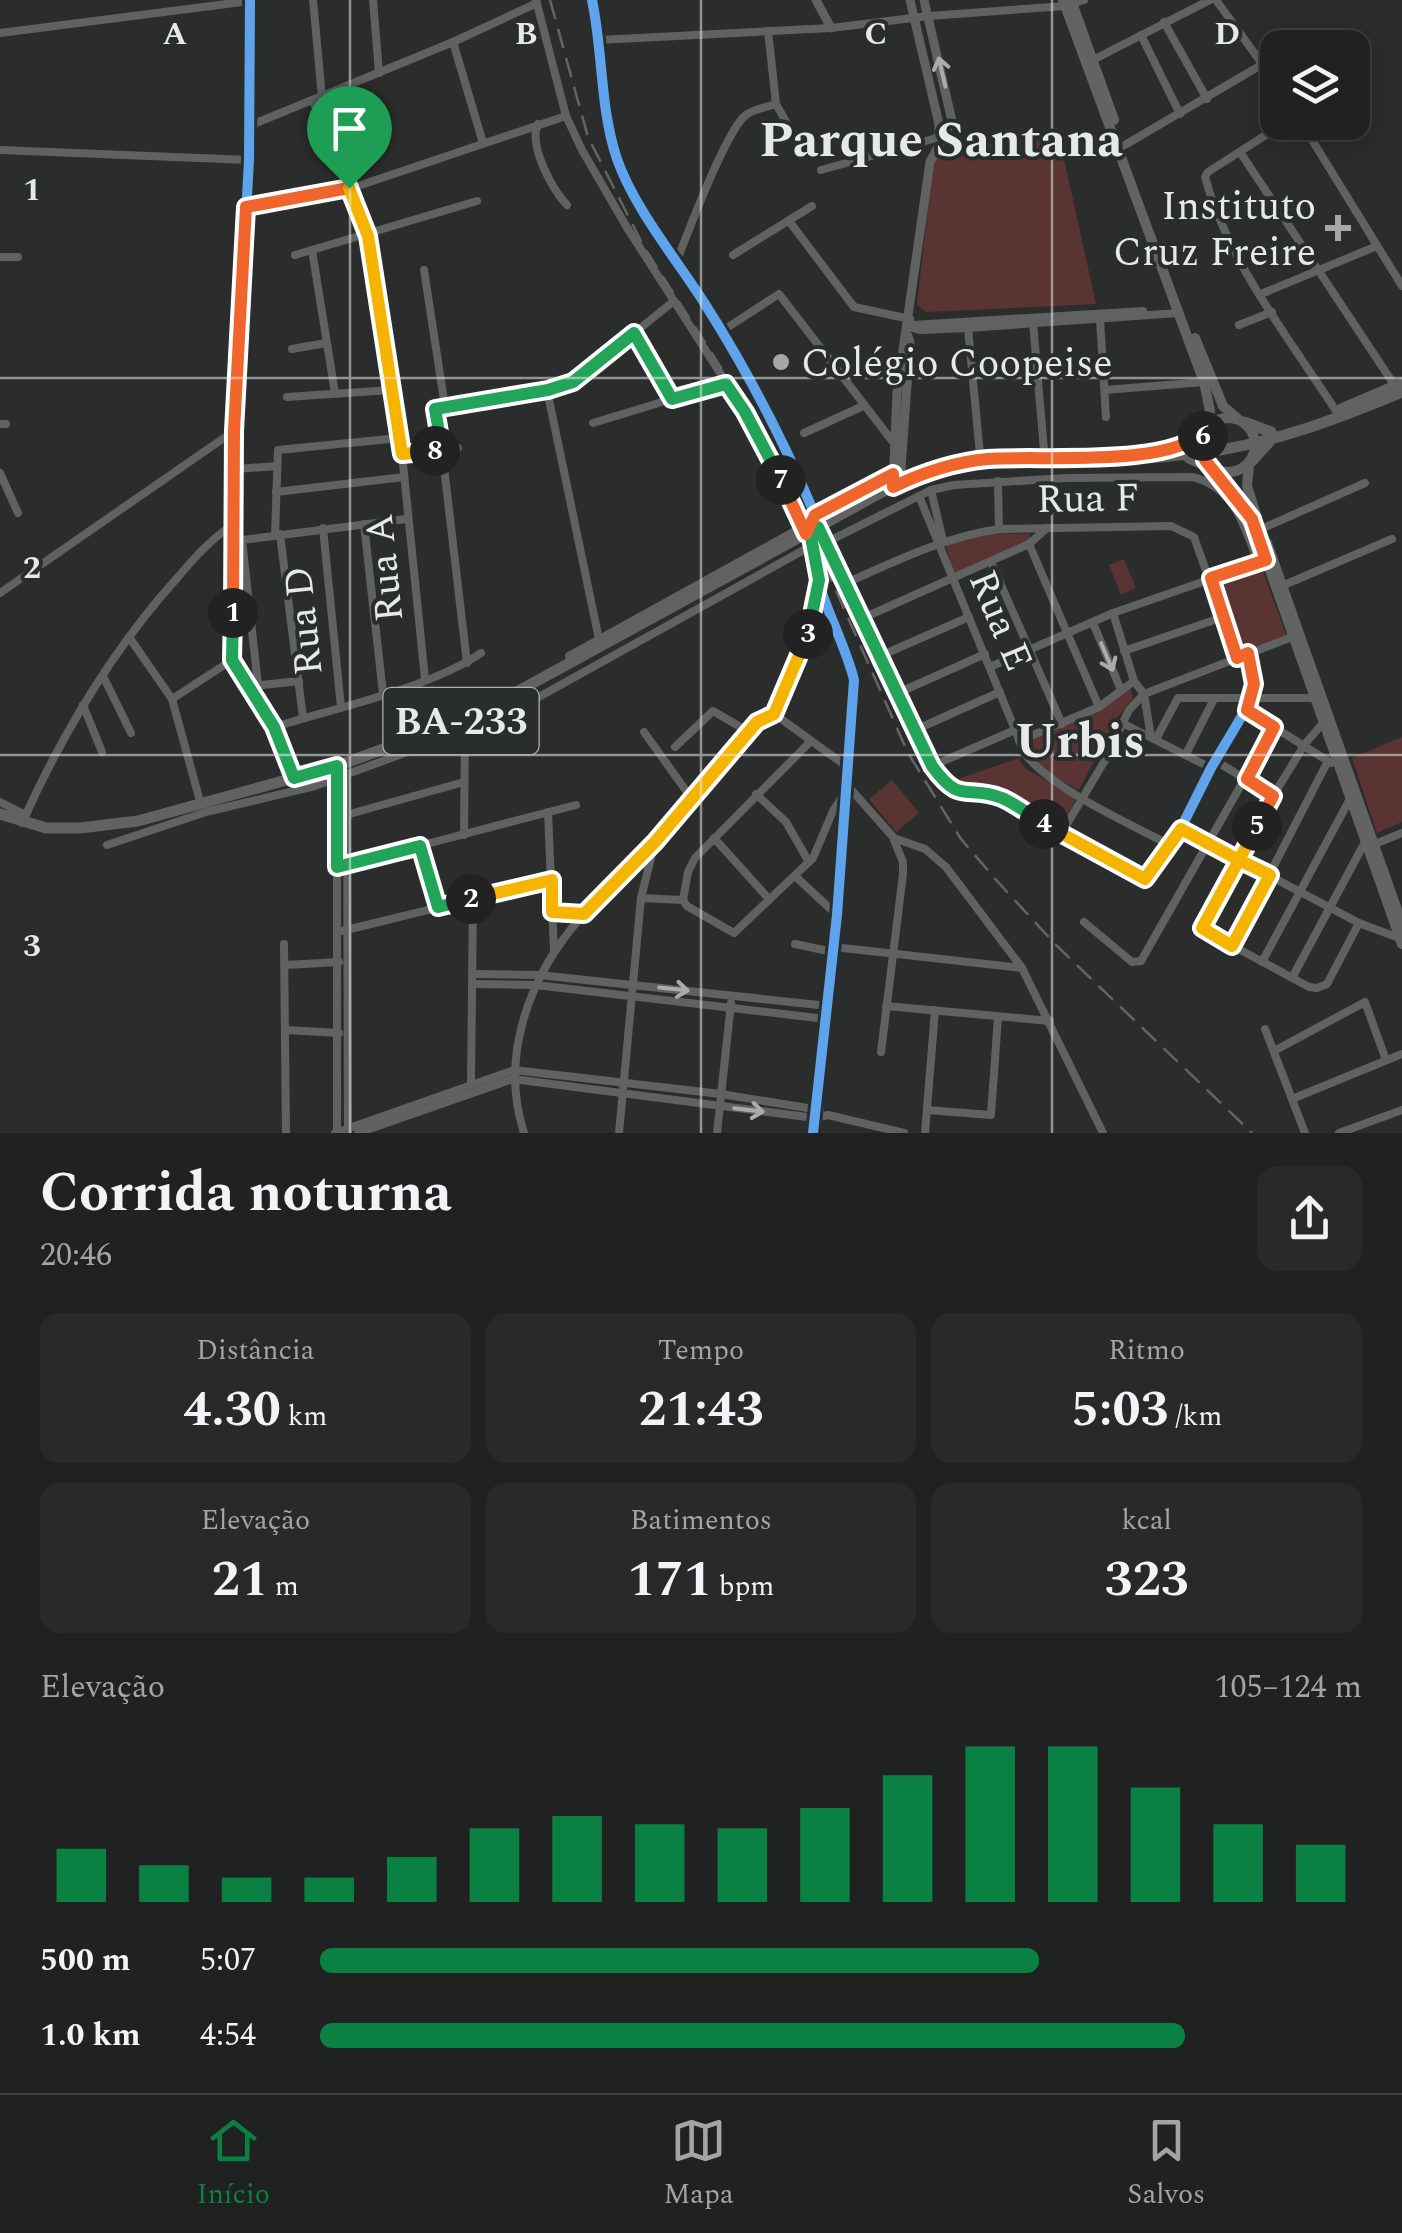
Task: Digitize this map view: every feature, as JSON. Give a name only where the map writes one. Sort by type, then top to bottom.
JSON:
[{"type":"main road","points":[[1071,2],[1088,62],[1204,382],[1210,411],[1203,450],[1212,468],[1252,519],[1262,561],[1296,636],[1401,940]]},
{"type":"main road","points":[[1179,311],[1228,413],[1271,436]]},
{"type":"main road","points":[[1174,453],[1212,468],[1236,472],[1250,463],[1271,436],[1400,387]]},
{"type":"main road","name":"BA-233","points":[[0,814],[46,828],[111,826],[294,778],[342,770],[473,716],[894,481],[952,464],[988,459],[1203,450],[1328,422],[1400,387]]},
{"type":"main road","points":[[1174,453],[1221,418],[1241,420]]},
{"type":"main road","points":[[1241,420],[1253,440],[1247,486],[1284,585],[1334,764],[1369,844]]},
{"type":"street","points":[[0,33],[250,0],[250,160],[234,431],[234,524],[254,686]]},
{"type":"street","name":"Rua A","points":[[313,0],[318,99],[368,236],[400,438],[425,679]]},
{"type":"street","points":[[374,0],[379,73]]},
{"type":"street","points":[[592,0],[618,163],[767,408],[811,530],[819,580],[854,680],[838,915],[814,1133]]},
{"type":"street","points":[[816,0],[831,28]]},
{"type":"street","points":[[910,0],[941,139]]},
{"type":"street","points":[[894,481],[893,442],[910,343],[930,162],[952,116],[924,0]]},
{"type":"street","points":[[1088,62],[1213,0],[1260,60]]},
{"type":"street","points":[[249,126],[453,42],[537,1],[566,116],[605,192],[766,449],[811,530],[826,542],[932,766],[950,789],[1001,798],[1145,879],[1172,846],[1247,710],[1254,677],[1248,653]]},
{"type":"street","points":[[600,40],[831,28],[1071,2]]},
{"type":"street","points":[[1164,22],[1206,99]]},
{"type":"street","points":[[768,30],[776,104],[798,143]]},
{"type":"street","points":[[1142,35],[1180,114]]},
{"type":"street","points":[[453,42],[483,143]]},
{"type":"street","points":[[1121,148],[1260,66]]},
{"type":"street","points":[[677,260],[713,172],[740,121],[776,104]]},
{"type":"street","points":[[246,207],[349,188],[566,116]]},
{"type":"street","points":[[538,124],[534,136],[552,187],[567,204]]},
{"type":"street","points":[[820,170],[941,139]]},
{"type":"street","points":[[1260,139],[1205,174],[1226,234],[1336,411]]},
{"type":"street","points":[[1312,140],[1402,284]]},
{"type":"street","points":[[0,150],[250,160]]},
{"type":"street","points":[[1240,152],[1400,387]]},
{"type":"street","points":[[295,255],[477,200]]},
{"type":"street","points":[[733,255],[812,206]]},
{"type":"street","points":[[788,221],[858,310],[922,330],[1179,311]]},
{"type":"street","points":[[1261,294],[1377,246]]},
{"type":"street","points":[[312,250],[335,394]]},
{"type":"street","points":[[0,258],[18,257]]},
{"type":"street","name":"Rua A","points":[[424,270],[466,663]]},
{"type":"street","points":[[722,331],[780,294],[893,442]]},
{"type":"street","points":[[441,408],[548,390],[573,382],[674,300]]},
{"type":"street","points":[[909,327],[921,323],[1179,311]]},
{"type":"street","points":[[1239,326],[1272,312]]},
{"type":"street","points":[[1100,319],[1106,418]]},
{"type":"street","points":[[1033,324],[1044,450]]},
{"type":"street","points":[[968,328],[980,454]]},
{"type":"street","points":[[634,333],[672,399]]},
{"type":"street","points":[[292,349],[326,343]]},
{"type":"street","points":[[1104,390],[1204,382]]},
{"type":"street","points":[[593,423],[726,384]]},
{"type":"street","points":[[287,398],[392,390]]},
{"type":"street","points":[[548,390],[600,644],[569,656]]},
{"type":"street","points":[[894,481],[902,392]]},
{"type":"street","points":[[804,433],[863,406]]},
{"type":"street","points":[[0,593],[234,431]]},
{"type":"street","points":[[303,718],[278,534],[278,450],[400,438]]},
{"type":"street","points":[[402,454],[458,448]]},
{"type":"street","points":[[236,470],[276,466]]},
{"type":"street","points":[[0,473],[18,514]]},
{"type":"street","name":"Rua E","points":[[924,473],[925,493],[952,578],[1032,762],[1083,799],[1172,846]]},
{"type":"street","points":[[276,492],[404,478]]},
{"type":"street","points":[[826,542],[925,493],[998,481],[1200,478],[1219,488],[1239,513],[1262,561],[1114,613],[990,667]]},
{"type":"street","points":[[107,846],[206,812],[278,797],[528,703],[894,481]]},
{"type":"street","points":[[998,481],[998,529]]},
{"type":"street","points":[[1261,529],[1364,484]]},
{"type":"street","points":[[238,540],[407,519]]},
{"type":"street","points":[[0,802],[24,819],[83,705],[129,637],[199,553],[234,524]]},
{"type":"street","points":[[364,524],[383,694]]},
{"type":"street","name":"Rua F","points":[[846,583],[940,542],[998,529],[1171,526],[1194,536],[1211,578]]},
{"type":"street","name":"Rua D","points":[[323,528],[341,707]]},
{"type":"street","points":[[864,618],[1029,544],[1048,528]]},
{"type":"street","points":[[1284,585],[1392,539]]},
{"type":"street","points":[[238,540],[232,660],[254,686],[294,778]]},
{"type":"street","points":[[1029,544],[1099,707]]},
{"type":"street","points":[[991,562],[1062,724]]},
{"type":"street","points":[[1211,578],[1237,658]]},
{"type":"street","points":[[523,1132],[514,1075],[524,1019],[539,975],[584,914],[655,842],[748,732],[762,718],[774,714],[812,625],[819,580]]},
{"type":"street","points":[[1114,613],[1134,681],[1144,694],[1154,738]]},
{"type":"street","points":[[880,656],[969,616]]},
{"type":"street","points":[[1124,651],[1223,617]]},
{"type":"street","points":[[1093,624],[1121,690]]},
{"type":"street","points":[[1061,834],[1122,723],[1144,694],[1296,636]]},
{"type":"street","points":[[129,637],[172,699],[202,805]]},
{"type":"street","points":[[274,727],[383,694],[481,654]]},
{"type":"street","points":[[898,693],[984,654]]},
{"type":"street","points":[[172,699],[232,660]]},
{"type":"street","points":[[102,676],[131,734]]},
{"type":"street","points":[[254,686],[298,681]]},
{"type":"street","points":[[1020,741],[1099,707],[1134,681]]},
{"type":"street","points":[[914,730],[1000,692]]},
{"type":"street","points":[[1154,738],[1177,700],[1314,698]]},
{"type":"street","points":[[1186,754],[1214,699]]},
{"type":"street","points":[[83,705],[102,752]]},
{"type":"street","points":[[675,748],[713,710],[748,732]]},
{"type":"street","points":[[1232,946],[1334,764],[1247,710]]},
{"type":"street","points":[[774,714],[846,766]]},
{"type":"street","points":[[464,835],[464,730],[473,716]]},
{"type":"street","points":[[1122,723],[1247,779],[1273,796]]},
{"type":"street","points":[[1323,723],[1304,744],[1273,796],[1202,929],[1313,988],[1324,986],[1359,923]]},
{"type":"street","points":[[1084,922],[1132,962],[1139,962],[1177,902],[1274,727]]},
{"type":"street","points":[[932,766],[1015,730]]},
{"type":"street","points":[[644,732],[692,799]]},
{"type":"street","points":[[812,741],[691,864],[686,906],[732,933],[810,862],[847,788]]},
{"type":"street","points":[[342,770],[348,1130]]},
{"type":"street","points":[[342,816],[464,782]]},
{"type":"street","points":[[847,788],[894,838],[903,862],[882,1052]]},
{"type":"street","points":[[756,794],[786,822],[810,862]]},
{"type":"street","points":[[1262,962],[1350,798]]},
{"type":"street","points":[[342,866],[576,805]]},
{"type":"street","points":[[548,812],[554,952]]},
{"type":"street","points":[[1181,829],[1359,923],[1401,940]]},
{"type":"street","points":[[1292,978],[1369,844],[1402,832]]},
{"type":"street","points":[[714,838],[769,900]]},
{"type":"street","points":[[894,838],[925,849],[946,866],[1022,968],[1103,1133]]},
{"type":"street","points":[[619,1133],[642,898],[655,842]]},
{"type":"street","points":[[420,846],[438,907]]},
{"type":"street","points":[[795,876],[838,915]]},
{"type":"street","points":[[343,931],[552,880]]},
{"type":"street","points":[[471,1083],[473,898]]},
{"type":"street","points":[[642,898],[684,900]]},
{"type":"street","points":[[552,912],[584,914]]},
{"type":"street","points":[[1382,934],[1398,924]]},
{"type":"street","points":[[343,931],[338,962],[336,1132],[471,1083],[514,1075],[722,1094],[904,1133]]},
{"type":"street","points":[[284,944],[286,1133]]},
{"type":"street","points":[[796,944],[1022,968]]},
{"type":"street","points":[[285,965],[338,962]]},
{"type":"street","points":[[472,979],[539,975],[828,1006]]},
{"type":"street","points":[[472,979],[826,1019]]},
{"type":"street","points":[[717,1133],[732,995]]},
{"type":"street","points":[[1274,1051],[1364,1002],[1386,1060]]},
{"type":"street","points":[[886,1006],[1050,1021]]},
{"type":"street","points":[[925,1133],[935,1010]]},
{"type":"street","points":[[927,1110],[983,1116],[992,1113],[998,1017]]},
{"type":"street","points":[[1265,1029],[1305,1133]]},
{"type":"street","points":[[286,1030],[339,1033]]},
{"type":"street","points":[[1292,1099],[1402,1054]]},
{"type":"street","points":[[358,1133],[514,1075],[622,1094],[816,1112]]},
{"type":"street","points":[[1339,1133],[1402,1110]]},
{"type":"shaded area","points":[[1057,127],[1096,304],[926,312],[917,304],[933,163],[938,157]]},
{"type":"shaded area","points":[[996,533],[1029,534],[1031,542],[954,575],[945,542]]},
{"type":"shaded area","points":[[1124,559],[1136,588],[1121,595],[1109,565]]},
{"type":"shaded area","points":[[1261,566],[1287,637],[1242,654],[1218,583]]},
{"type":"shaded area","points":[[1130,688],[1133,698],[1116,719],[1079,790],[1047,771],[1028,752],[1024,743]]},
{"type":"shaded area","points":[[1402,737],[1402,822],[1377,833],[1352,758]]},
{"type":"shaded area","points":[[1019,758],[1025,768],[1076,798],[1061,827],[994,791],[961,787],[961,778]]},
{"type":"shaded area","points":[[892,780],[919,813],[896,832],[869,799]]},
{"type":"railway","points":[[550,0],[588,137],[644,247],[748,410],[786,478],[908,753],[961,839],[1057,946],[1252,1133]]},
{"type":"cycle path","points":[[250,0],[249,160],[234,431],[232,660],[275,727],[294,778]]},
{"type":"cycle path","points":[[592,0],[607,120],[617,159],[645,215],[736,355],[803,487],[815,515],[811,535],[817,577],[854,680],[837,915],[813,1133]]},
{"type":"cycle path","points":[[818,527],[932,766],[950,789],[1001,798],[1141,878],[1149,877],[1172,846],[1211,768],[1252,699],[1254,677],[1248,653]]},
{"type":"place","name":"Instituto Cruz Freire","points":[[1338,228]]},
{"type":"place","name":"Colégio Coopeise","points":[[781,362]]},
{"type":"district","name":"Parque Santana","points":[[941,138]]},
{"type":"district","name":"Urbis","points":[[1080,739]]},
{"type":"route","points":[[349,188],[246,207],[234,431],[232,660],[274,727],[294,778],[337,766],[337,867],[420,846],[438,907],[552,880],[552,912],[584,914],[655,842],[757,722],[774,714],[812,625],[819,580],[810,532],[818,527],[932,766],[950,789],[1001,798],[1145,879],[1181,829],[1239,860],[1202,928],[1232,946],[1270,875],[1239,860],[1273,796],[1247,779],[1274,727],[1247,710],[1254,684],[1248,653],[1237,658],[1211,578],[1266,560],[1252,519],[1205,460],[1204,431],[1196,440],[1174,450],[1134,455],[988,459],[952,464],[893,487],[893,474],[815,515],[806,534],[766,449],[726,384],[672,399],[634,333],[573,382],[548,390],[435,409],[442,450],[402,454],[368,236],[349,188]]}]
